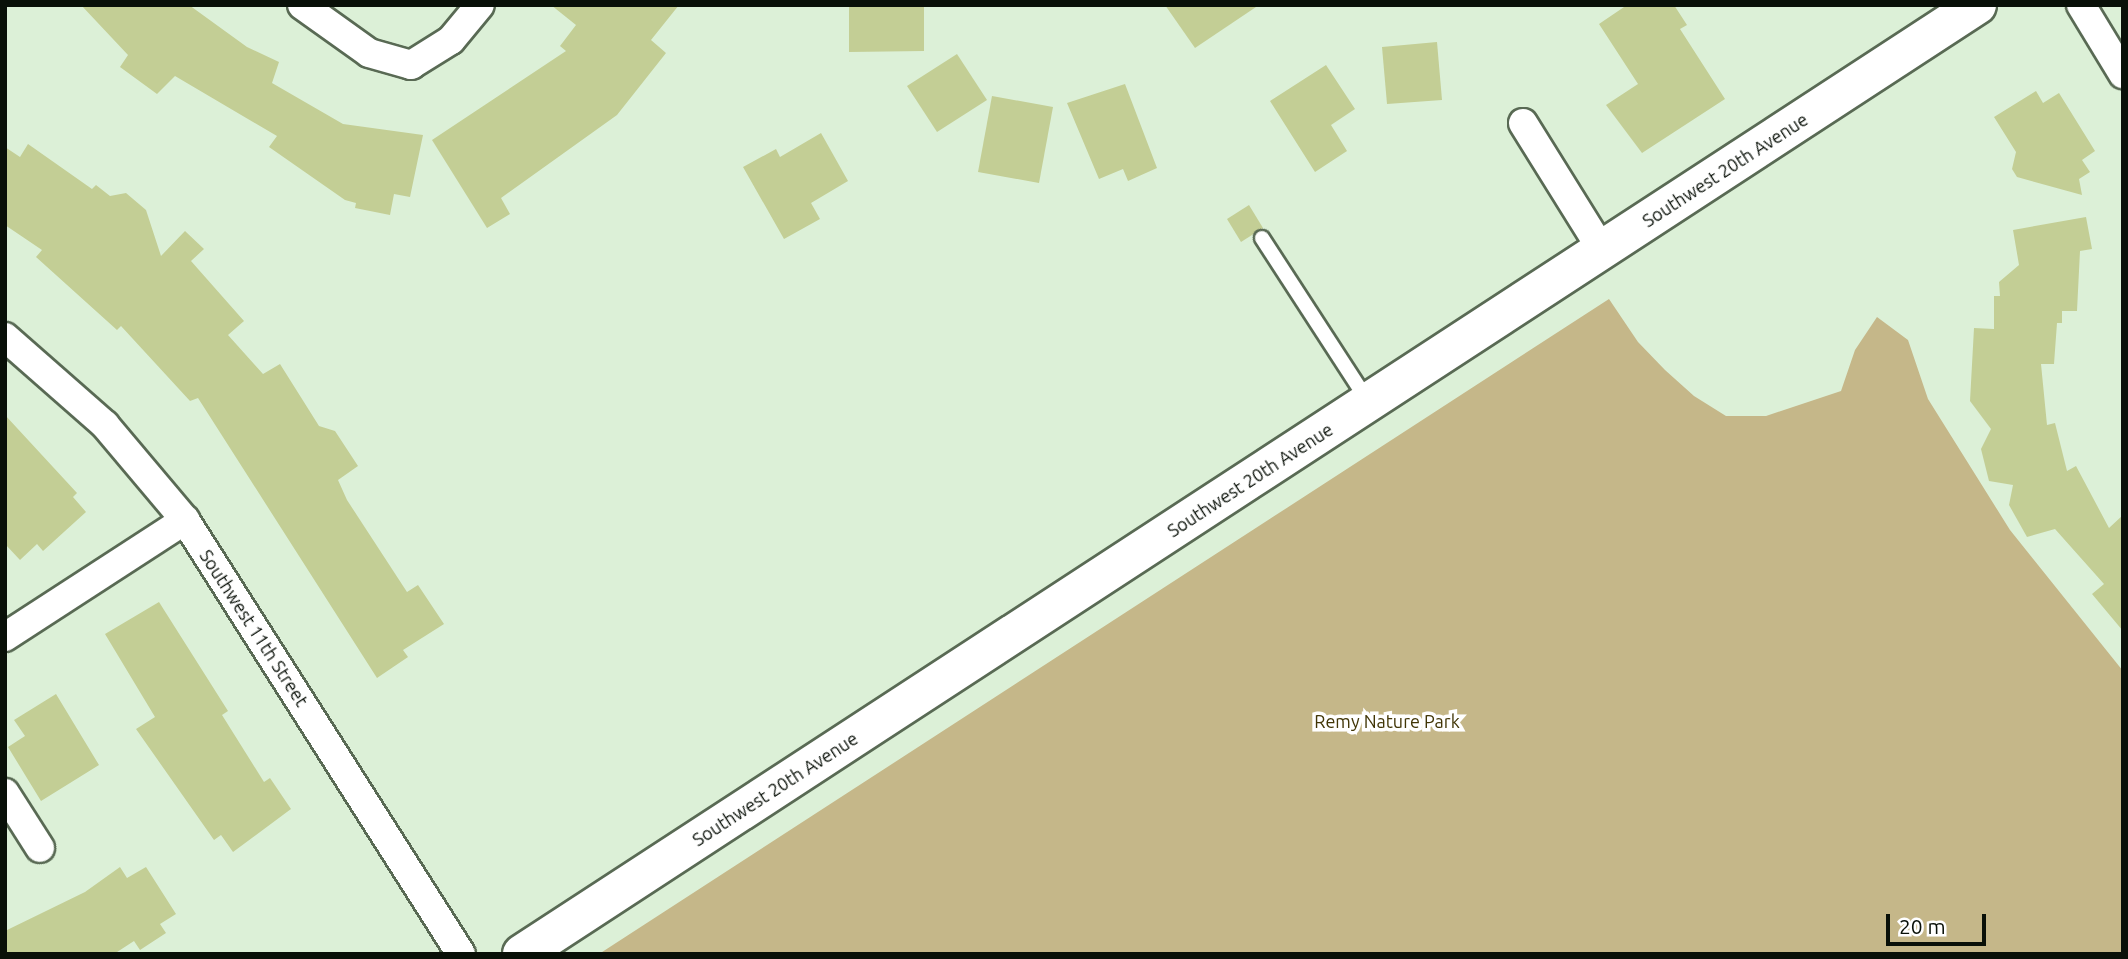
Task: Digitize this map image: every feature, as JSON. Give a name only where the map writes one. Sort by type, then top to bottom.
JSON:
[{"type":"street","points":[[302,5],[369,53],[411,65],[452,40],[480,5]]},
{"type":"street","name":"Southwest 20th Avenue","points":[[522,954],[1977,5]]},
{"type":"street","points":[[2081,5],[2123,74]]},
{"type":"street","points":[[1523,122],[1602,250]]},
{"type":"street","name":"Southwest 11th Street","points":[[5,337],[105,425],[185,520],[461,954]]},
{"type":"street","points":[[5,637],[185,520]]},
{"type":"street","points":[[5,793],[40,848]]},
{"type":"lane","points":[[1262,238],[1369,402]]},
{"type":"green space","name":"Remy Nature Park","points":[[1609,299],[1638,342],[1665,370],[1694,396],[1726,416],[1766,416],[1841,391],[1855,350],[1877,317],[1908,340],[1928,399],[2010,530],[2123,671],[2123,954],[599,954]]},
{"type":"building","points":[[81,5],[189,5],[247,47],[279,62],[272,83],[343,124],[423,135],[410,197],[394,194],[390,215],[355,208],[356,203],[345,200],[269,147],[277,136],[175,76],[157,94],[120,67],[128,55]]},
{"type":"building","points":[[551,5],[679,5],[651,40],[666,53],[617,115],[501,198],[510,214],[487,228],[432,140],[566,51],[560,46],[576,25]]},
{"type":"building","points":[[849,5],[924,5],[924,51],[849,52]]},
{"type":"building","points":[[1165,5],[1259,5],[1195,48]]},
{"type":"building","points":[[1627,5],[1674,5],[1687,25],[1680,29],[1725,99],[1642,153],[1606,105],[1638,84],[1599,24]]},
{"type":"building","points":[[1437,42],[1442,100],[1387,104],[1382,47]]},
{"type":"building","points":[[957,54],[987,100],[937,132],[907,86]]},
{"type":"building","points":[[1326,65],[1355,109],[1331,125],[1347,151],[1315,172],[1270,101]]},
{"type":"building","points":[[1125,84],[1157,168],[1128,181],[1123,169],[1099,179],[1067,103]]},
{"type":"building","points":[[2036,91],[2043,103],[2059,93],[2095,151],[2082,160],[2090,172],[2079,179],[2082,195],[2017,177],[2012,169],[2016,152],[1994,117]]},
{"type":"building","points":[[992,96],[1053,107],[1039,183],[978,172]]},
{"type":"building","points":[[821,133],[848,181],[811,203],[820,219],[784,239],[743,167],[776,149],[780,157]]},
{"type":"building","points":[[28,144],[92,189],[96,185],[110,196],[126,193],[146,210],[161,256],[185,231],[204,249],[191,261],[244,321],[228,335],[263,374],[280,364],[319,426],[335,431],[358,466],[338,480],[347,500],[407,592],[418,585],[444,624],[403,650],[408,657],[377,678],[198,398],[190,401],[121,326],[117,330],[36,257],[42,250],[5,225],[5,147],[20,157]]},
{"type":"building","points":[[1249,205],[1263,228],[1241,242],[1227,219]]},
{"type":"building","points":[[2086,217],[2092,249],[2080,251],[2077,311],[2062,311],[2062,323],[2057,323],[2054,364],[2041,364],[2047,425],[2055,423],[2067,471],[2076,466],[2109,528],[2123,515],[2123,631],[2092,594],[2104,584],[2055,529],[2027,537],[2009,505],[2013,485],[1989,481],[1981,449],[1991,429],[1970,401],[1974,328],[1994,329],[1994,296],[2000,296],[1999,282],[2019,265],[2013,230]]},
{"type":"building","points":[[5,415],[77,493],[73,497],[86,512],[43,551],[37,544],[20,560],[5,544]]},
{"type":"building","points":[[159,602],[228,711],[222,715],[264,782],[270,778],[291,809],[233,852],[221,835],[214,840],[136,729],[155,717],[105,634]]},
{"type":"building","points":[[56,694],[99,765],[41,801],[8,747],[25,736],[14,720]]},
{"type":"building","points":[[120,867],[127,878],[146,867],[176,914],[160,924],[166,933],[140,950],[134,941],[114,954],[5,954],[5,931],[85,892]]}]
